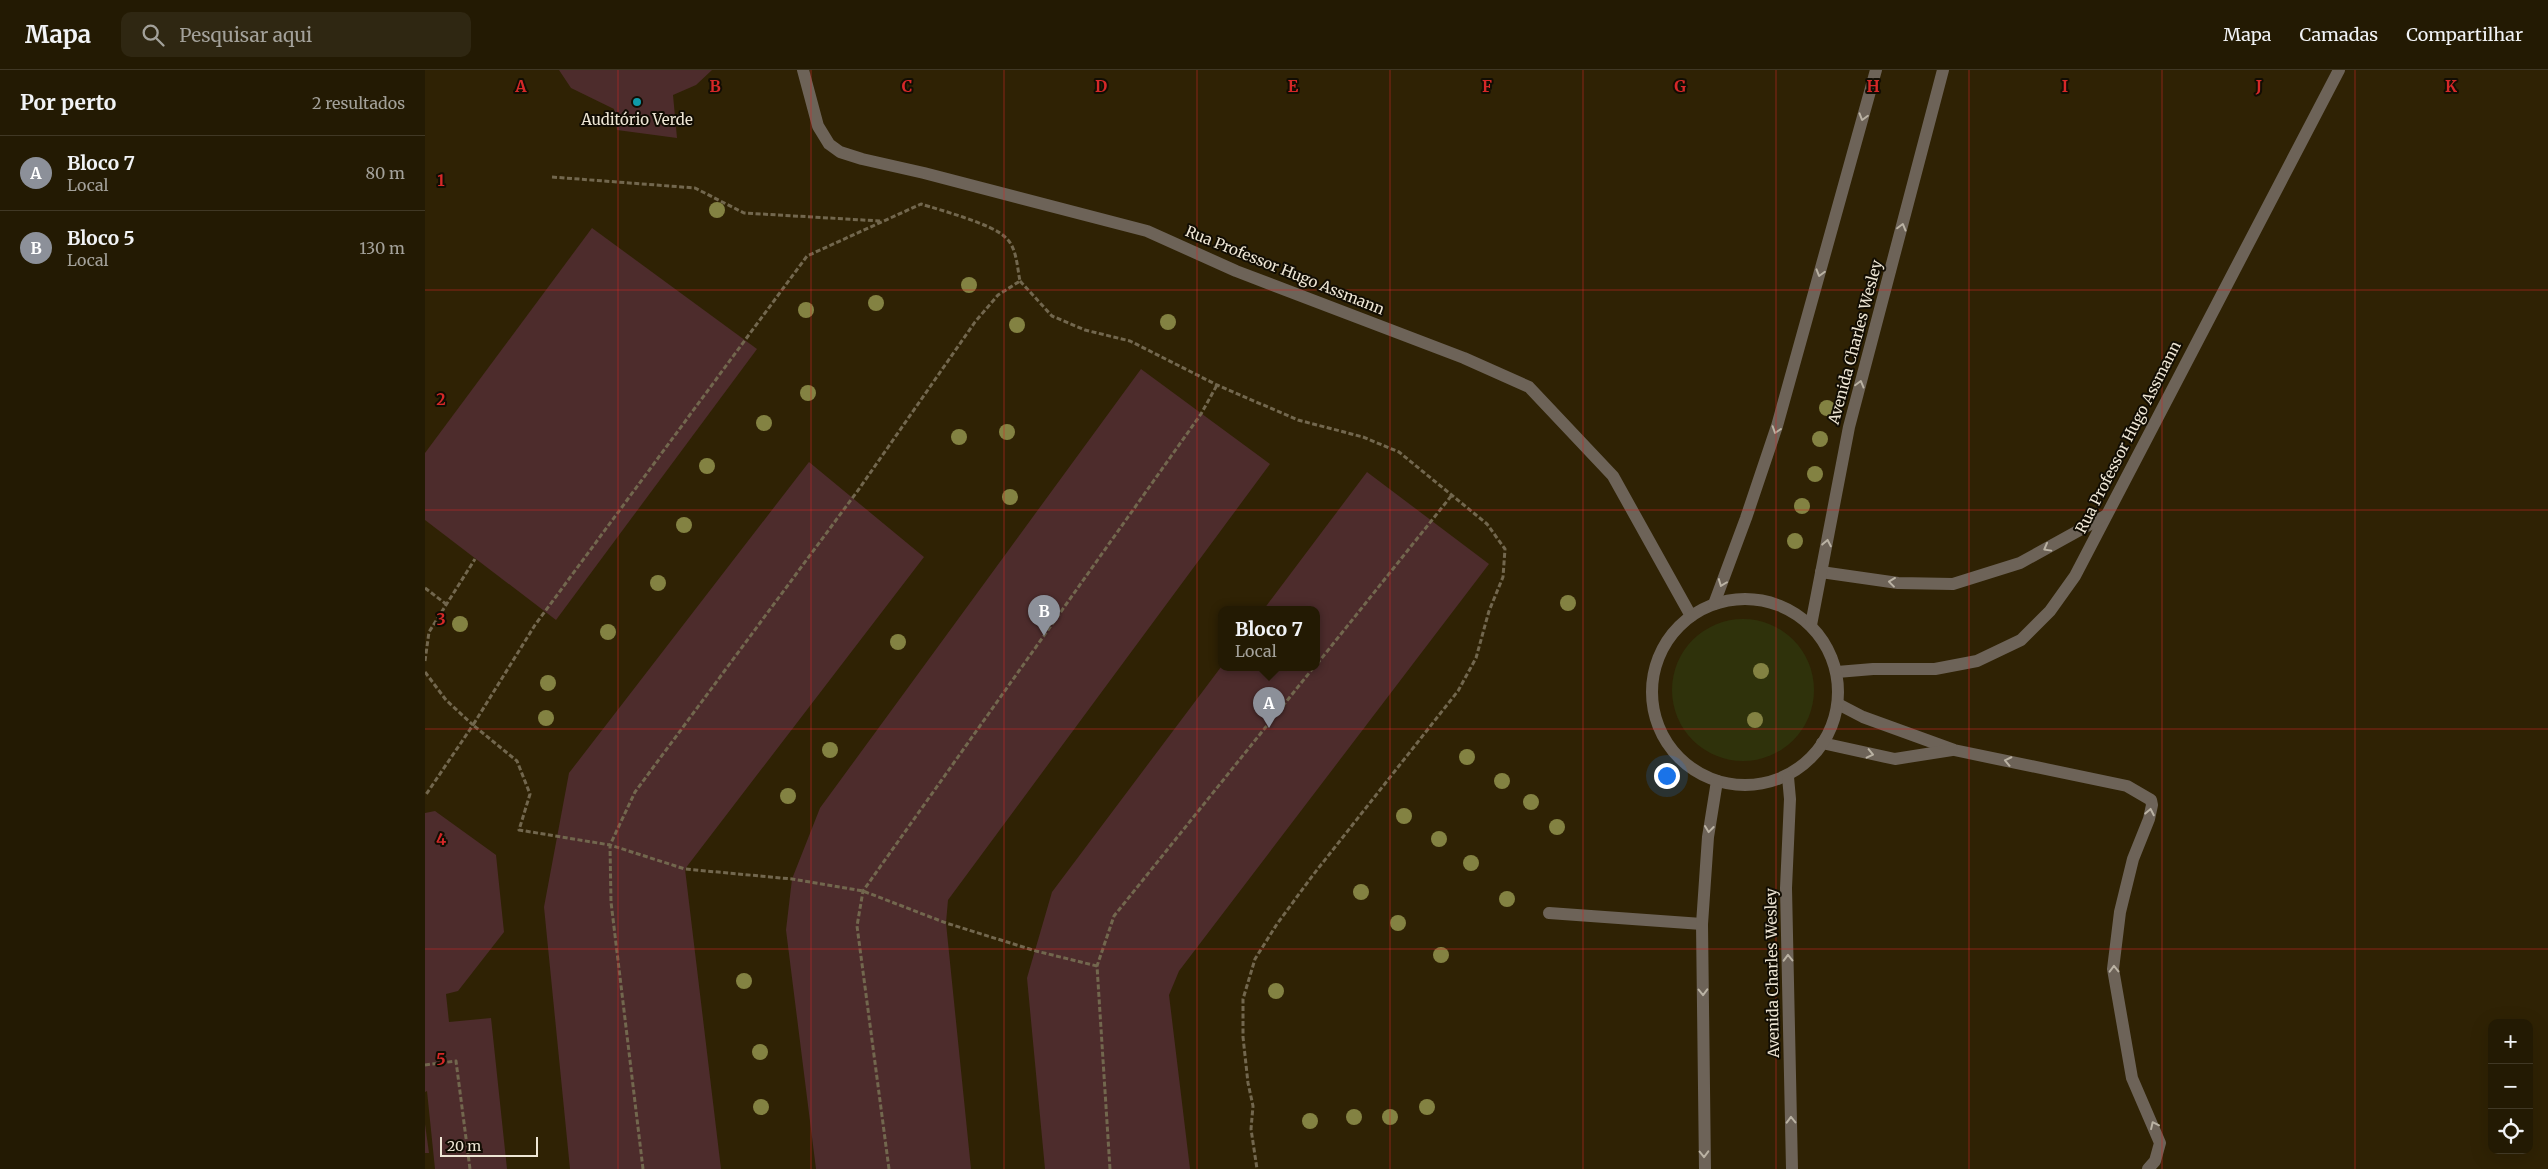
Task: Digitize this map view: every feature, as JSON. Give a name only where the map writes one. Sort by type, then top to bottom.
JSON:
[{"type":"street","name":"Rua Professor Hugo Assmann","points":[[803,70],[818,126],[829,144],[840,152],[1147,231],[1236,272],[1455,354],[1529,387],[1613,476],[1691,616]]},
{"type":"street","points":[[1714,604],[1777,426],[1877,70]]},
{"type":"street","name":"Avenida Charles Wesley","points":[[1811,625],[1849,427],[1943,70]]},
{"type":"street","name":"Rua Professor Hugo Assmann","points":[[1837,672],[1873,669],[1935,669],[1977,661],[2021,640],[2050,611],[2075,576],[2339,70]]},
{"type":"street","points":[[1821,572],[1898,583],[1953,584],[2020,563],[2105,516]]},
{"type":"street","points":[[1739,599],[1765,600],[1790,609],[1811,625],[1830,651],[1837,672],[1838,704],[1833,726],[1822,743],[1800,768],[1788,777],[1745,786],[1717,781],[1695,771],[1670,748],[1657,722],[1651,693],[1656,663],[1670,637],[1691,616],[1714,604],[1739,599]]},
{"type":"street","points":[[1838,704],[1863,717],[1954,750],[2127,786],[2151,800],[2152,805],[2149,819],[2133,859],[2120,912],[2113,970],[2132,1078],[2160,1143],[2155,1161],[2148,1169]]},
{"type":"street","points":[[1822,743],[1895,759],[1954,750]]},
{"type":"street","name":"Avenida Charles Wesley","points":[[1788,777],[1790,799],[1786,888],[1792,1169]]},
{"type":"street","points":[[1705,1169],[1702,924],[1708,837],[1717,781]]},
{"type":"street","points":[[1549,913],[1702,924]]},
{"type":"path","points":[[552,177],[695,188],[744,213],[882,221]]},
{"type":"path","points":[[425,796],[535,625],[807,256],[921,204],[971,220],[1005,236],[1015,253],[1020,281],[1052,316],[1085,330],[1130,341],[1217,385],[1298,420],[1363,437],[1399,452],[1487,524],[1505,549],[1503,577],[1489,611],[1477,658],[1458,691],[1313,875],[1277,924],[1255,959],[1243,999],[1243,1037],[1248,1083],[1253,1106],[1251,1129],[1257,1169]]},
{"type":"path","points":[[643,1169],[611,902],[610,845],[635,792],[859,489],[970,329],[998,295],[1020,281]]},
{"type":"path","points":[[889,1169],[857,926],[863,891],[1201,414],[1217,385]]},
{"type":"path","points":[[1320,660],[1452,495]]},
{"type":"path","points":[[425,661],[429,632],[475,558]]},
{"type":"path","points":[[425,588],[446,604]]},
{"type":"path","points":[[1110,1169],[1097,966],[1114,916],[1311,671]]},
{"type":"path","points":[[425,672],[447,700],[517,761],[531,794],[519,830],[610,845],[685,869],[792,879],[863,891],[946,923],[1036,951],[1097,966]]},
{"type":"path","points":[[425,1065],[456,1061],[469,1169]]},
{"type":"green space","points":[[1743,619],[1757,620],[1770,624],[1793,640],[1809,663],[1813,676],[1813,704],[1809,717],[1793,740],[1770,756],[1757,760],[1743,761],[1729,760],[1716,756],[1693,740],[1677,717],[1673,704],[1672,690],[1673,676],[1677,663],[1693,640],[1716,624],[1729,620]]},
{"type":"building","name":"Auditório Verde","points":[[559,70],[712,70],[696,85],[673,95],[677,138],[617,130],[614,109],[571,88]]},
{"type":"building","points":[[592,228],[757,349],[556,620],[425,520],[425,453]]},
{"type":"building","points":[[1141,369],[1270,464],[948,900],[946,923],[971,1169],[816,1169],[786,930],[792,879],[820,808]]},
{"type":"building","points":[[809,462],[924,557],[685,869],[721,1169],[570,1169],[544,907],[569,773]]},
{"type":"building","points":[[1367,472],[1489,564],[1179,971],[1169,995],[1190,1169],[1045,1169],[1027,978],[1052,892],[1218,671],[1320,671],[1320,606],[1266,606]]},
{"type":"building","points":[[435,811],[496,855],[504,932],[458,991],[446,994],[449,1022],[491,1018],[507,1169],[435,1169],[427,1091],[425,1092],[425,813]]},
{"type":"building","points":[[425,1124],[429,1153],[425,1153]]},
{"type":"place","name":"Auditório Verde","points":[[637,102]]},
{"type":"place","name":"Bloco 5","points":[[1044,636]]},
{"type":"place","name":"Bloco 7","points":[[1269,728]]}]
